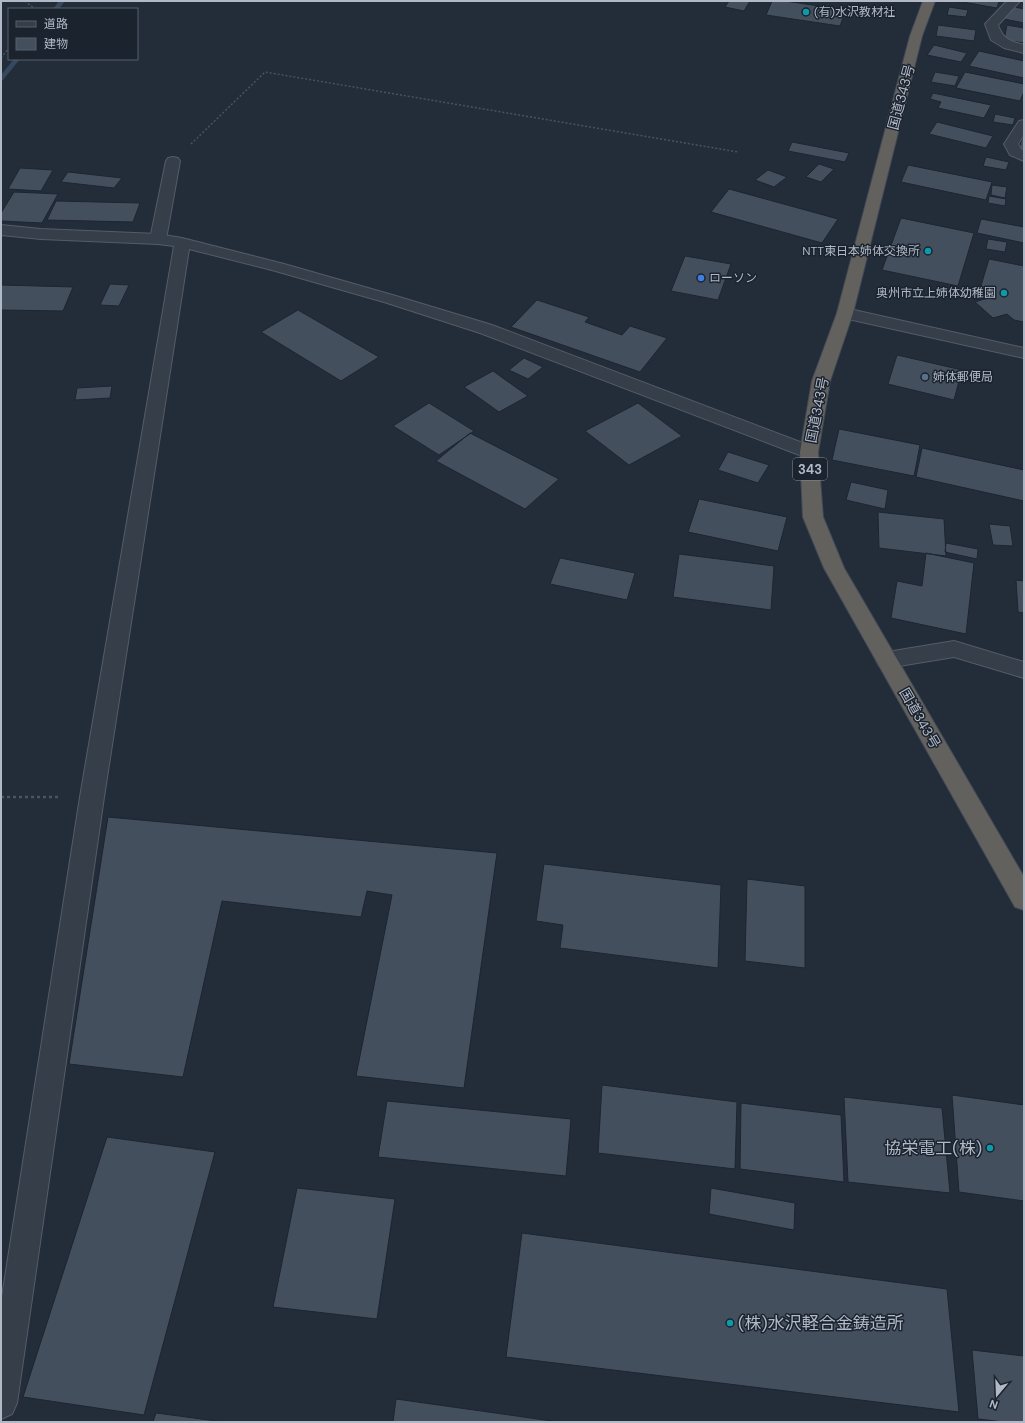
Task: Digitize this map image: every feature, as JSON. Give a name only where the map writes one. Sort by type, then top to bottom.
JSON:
[{"type":"highway","name":"国道343号","points":[[929,1],[916,36],[844,313],[821,381],[809,452],[813,517],[834,568],[1024,899]]},
{"type":"street","points":[[1014,1],[991,24],[996,37],[1009,45],[1024,49]]},
{"type":"street","points":[[1024,124],[1011,144],[1015,152],[1024,157]]},
{"type":"street","points":[[158,239],[173,161]]},
{"type":"street","points":[[1,230],[41,234],[158,239],[182,243],[278,267],[390,299],[486,329],[809,452]]},
{"type":"street","points":[[1,1403],[92,797],[182,243]]},
{"type":"street","points":[[844,313],[1024,353]]},
{"type":"street","points":[[886,660],[954,649],[1024,670]]},
{"type":"path","points":[[24,1],[33,8]]},
{"type":"path","points":[[1,58],[8,49]]},
{"type":"path","points":[[173,161],[266,72],[738,152]]},
{"type":"path","points":[[1,797],[92,797]]},
{"type":"building","points":[[729,1],[750,1],[744,11],[725,7]]},
{"type":"building","name":"(有)水沢教材社","points":[[772,1],[785,1],[846,10],[840,26],[766,15]]},
{"type":"building","points":[[957,1],[999,1],[997,8]]},
{"type":"building","points":[[1006,5],[1024,9],[1024,23],[999,18]]},
{"type":"building","points":[[949,7],[968,10],[966,17],[947,15]]},
{"type":"building","points":[[938,25],[976,30],[974,41],[936,36]]},
{"type":"building","points":[[1007,25],[1024,28],[1024,43],[1004,40]]},
{"type":"building","points":[[934,45],[967,53],[961,62],[927,55]]},
{"type":"building","points":[[979,51],[1024,61],[1024,78],[969,66]]},
{"type":"building","points":[[935,72],[959,76],[955,86],[931,82]]},
{"type":"building","points":[[965,72],[1024,84],[1024,92],[1020,101],[956,88]]},
{"type":"building","points":[[933,93],[991,105],[984,118],[938,108],[941,102],[930,99]]},
{"type":"building","points":[[995,114],[1015,118],[1013,125],[993,122]]},
{"type":"building","points":[[937,122],[993,136],[986,148],[929,134]]},
{"type":"building","points":[[1024,135],[1024,150],[1019,149]]},
{"type":"building","points":[[792,142],[849,153],[845,162],[788,151]]},
{"type":"building","points":[[986,157],[1009,162],[1006,170],[983,166]]},
{"type":"building","points":[[819,164],[834,169],[821,182],[806,177]]},
{"type":"building","points":[[908,165],[992,182],[986,200],[901,182]]},
{"type":"building","points":[[20,168],[53,170],[41,191],[8,189]]},
{"type":"building","points":[[768,170],[787,177],[774,187],[755,180]]},
{"type":"building","points":[[68,172],[122,178],[114,188],[61,182]]},
{"type":"building","points":[[992,185],[1007,187],[1005,198],[991,195]]},
{"type":"building","points":[[729,189],[838,219],[822,243],[711,212]]},
{"type":"building","points":[[14,192],[58,194],[42,223],[1,221],[1,213]]},
{"type":"building","points":[[989,196],[1006,199],[1005,206],[988,203]]},
{"type":"building","points":[[56,201],[140,203],[133,222],[47,220]]},
{"type":"building","name":"NTT東日本姉体交換所","points":[[901,218],[974,233],[958,286],[882,270]]},
{"type":"building","points":[[981,219],[1024,227],[1024,243],[977,233]]},
{"type":"building","points":[[988,239],[1007,242],[1005,252],[986,249]]},
{"type":"building","name":"ローソン","points":[[685,256],[731,264],[718,300],[671,291]]},
{"type":"building","name":"奥州市立上姉体幼稚園","points":[[989,259],[1024,266],[1024,322],[1014,320],[1007,314],[993,318],[975,302],[990,297],[980,289]]},
{"type":"building","points":[[110,284],[129,285],[119,306],[100,305]]},
{"type":"building","points":[[1,285],[73,287],[63,311],[1,310]]},
{"type":"building","points":[[537,300],[589,317],[585,322],[622,335],[630,326],[667,338],[640,372],[511,327]]},
{"type":"building","points":[[298,310],[379,357],[341,381],[261,332]]},
{"type":"building","points":[[897,355],[962,370],[954,400],[888,384]]},
{"type":"building","points":[[524,358],[543,367],[528,379],[509,370]]},
{"type":"building","points":[[493,371],[528,396],[499,412],[464,387]]},
{"type":"building","points":[[112,386],[110,398],[75,400],[77,388]]},
{"type":"building","points":[[429,403],[474,431],[439,455],[393,426]]},
{"type":"building","points":[[638,403],[682,436],[629,465],[585,431]]},
{"type":"building","points":[[839,429],[920,445],[914,476],[832,460]]},
{"type":"building","points":[[470,433],[559,479],[525,509],[436,461]]},
{"type":"building","points":[[922,448],[1024,470],[1024,501],[916,477]]},
{"type":"building","points":[[728,452],[769,465],[758,483],[718,470]]},
{"type":"building","points":[[851,482],[888,490],[885,509],[846,500]]},
{"type":"building","points":[[699,499],[787,517],[778,551],[688,532]]},
{"type":"building","points":[[878,512],[944,519],[946,556],[879,548]]},
{"type":"building","points":[[989,524],[1010,526],[1013,546],[993,545]]},
{"type":"building","points":[[946,543],[978,549],[977,559],[945,552]]},
{"type":"building","points":[[926,553],[974,563],[966,634],[891,618],[897,581],[922,586]]},
{"type":"building","points":[[679,554],[774,566],[771,610],[673,597]]},
{"type":"building","points":[[560,558],[635,573],[627,600],[550,584]]},
{"type":"building","points":[[1016,580],[1024,581],[1024,613],[1018,612]]},
{"type":"building","points":[[108,817],[497,853],[464,1088],[356,1076],[392,895],[367,891],[361,917],[222,901],[183,1077],[69,1064]]},
{"type":"building","points":[[544,864],[721,885],[718,968],[560,948],[563,925],[536,921]]},
{"type":"building","points":[[747,879],[805,886],[805,968],[745,961]]},
{"type":"building","points":[[602,1085],[737,1102],[735,1169],[598,1153]]},
{"type":"building","name":"協栄電工(株)","points":[[952,1095],[1024,1105],[1024,1201],[959,1192]]},
{"type":"building","points":[[844,1097],[942,1108],[950,1193],[848,1182]]},
{"type":"building","points":[[387,1101],[571,1119],[566,1176],[378,1157]]},
{"type":"building","points":[[741,1103],[841,1115],[844,1182],[740,1169]]},
{"type":"building","points":[[107,1137],[215,1152],[144,1415],[23,1397]]},
{"type":"building","points":[[297,1188],[395,1199],[377,1319],[273,1307]]},
{"type":"building","points":[[711,1188],[795,1203],[794,1230],[709,1214]]},
{"type":"building","name":"(株)水沢軽合金鋳造所","points":[[522,1233],[947,1289],[959,1412],[506,1357]]},
{"type":"building","points":[[972,1350],[1024,1356],[1024,1422],[1004,1422],[978,1419]]},
{"type":"building","points":[[396,1399],[559,1422],[393,1422]]},
{"type":"building","points":[[156,1413],[224,1422],[153,1422]]},
{"type":"waterway","points":[[57,8],[62,1]]},
{"type":"waterway","points":[[1,79],[16,60]]},
{"type":"place","name":"(有)水沢教材社","points":[[806,12]]},
{"type":"place","name":"NTT東日本姉体交換所","points":[[928,251]]},
{"type":"place","name":"ローソン","points":[[701,278]]},
{"type":"place","name":"奥州市立上姉体幼稚園","points":[[1004,293]]},
{"type":"place","name":"姉体郵便局","points":[[925,377]]},
{"type":"place","name":"協栄電工(株)","points":[[990,1148]]},
{"type":"place","name":"(株)水沢軽合金鋳造所","points":[[730,1323]]}]
